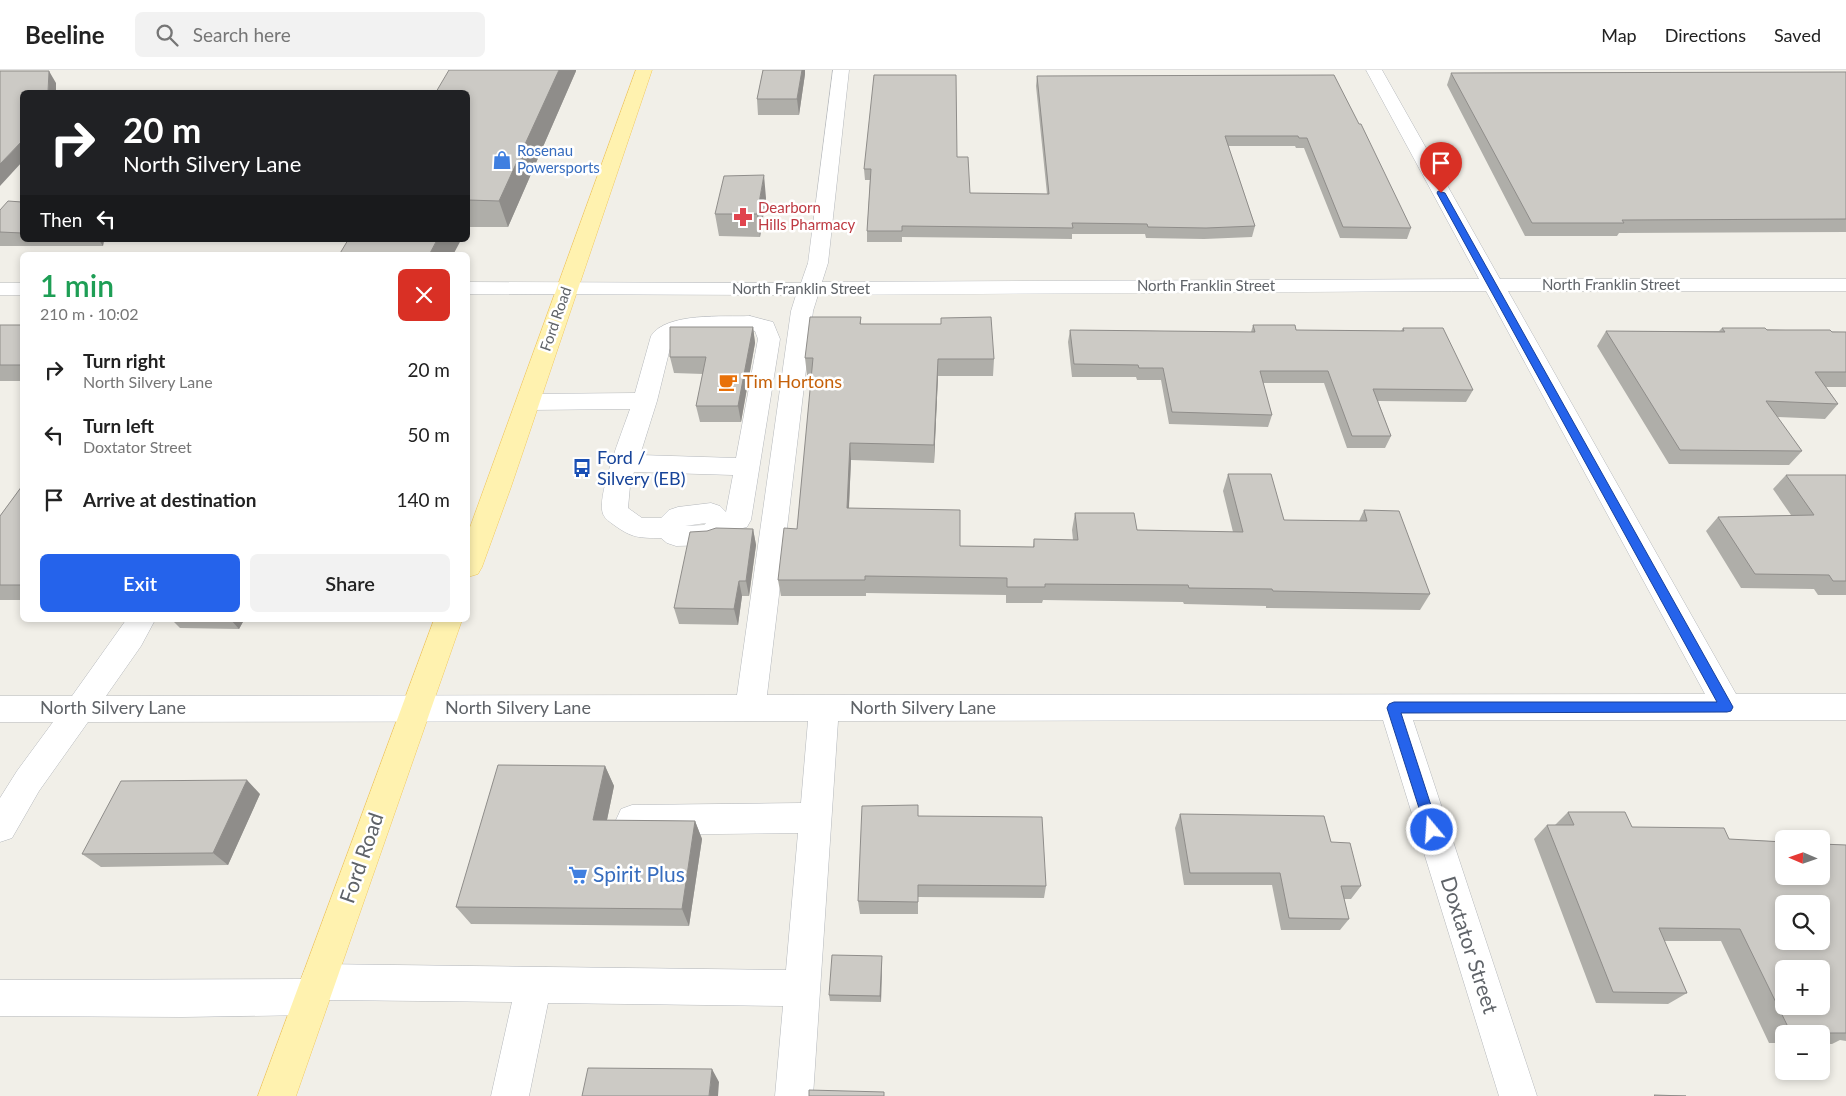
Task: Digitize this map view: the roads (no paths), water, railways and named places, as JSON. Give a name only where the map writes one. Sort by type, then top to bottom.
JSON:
[{"type":"main road","name":"Ford Road","points":[[470,562],[644,70]]},
{"type":"main road","name":"Ford Road","points":[[277,1096],[447,622]]},
{"type":"street","points":[[750,708],[802,310],[818,263],[841,70]]},
{"type":"street","points":[[1374,70],[1727,707]]},
{"type":"street","name":"North Franklin Street","points":[[470,288],[809,290],[1492,285],[1846,285]]},
{"type":"street","points":[[0,289],[20,289]]},
{"type":"street","points":[[750,323],[757,289]]},
{"type":"street","points":[[750,323],[765,327],[769,339],[738,520],[722,523],[711,513],[678,517],[667,528],[637,528],[615,512],[618,486],[645,401],[662,336],[682,326],[750,323]]},
{"type":"street","points":[[528,402],[645,401]]},
{"type":"street","points":[[625,462],[747,474],[780,482]]},
{"type":"street","points":[[3,817],[79,708],[131,638],[140,622]]},
{"type":"street","name":"North Silvery Lane","points":[[0,709],[1846,707]]},
{"type":"street","points":[[794,1096],[824,708]]},
{"type":"street","name":"Doxtator Street","points":[[1394,708],[1518,1096]]},
{"type":"street","points":[[632,820],[815,818]]},
{"type":"street","points":[[0,998],[182,999],[315,989],[534,985],[803,988]]},
{"type":"street","points":[[510,1096],[534,985]]},
{"type":"place","name":"Rosenau Powersports","points":[[502,160]]},
{"type":"place","name":"Dearborn Hills Pharmacy","points":[[743,217]]},
{"type":"place","name":"Tim Hortons","points":[[728,382]]},
{"type":"place","name":"Ford / Silvery (EB)","points":[[582,468]]},
{"type":"place","name":"Spirit Plus","points":[[578,875]]}]
